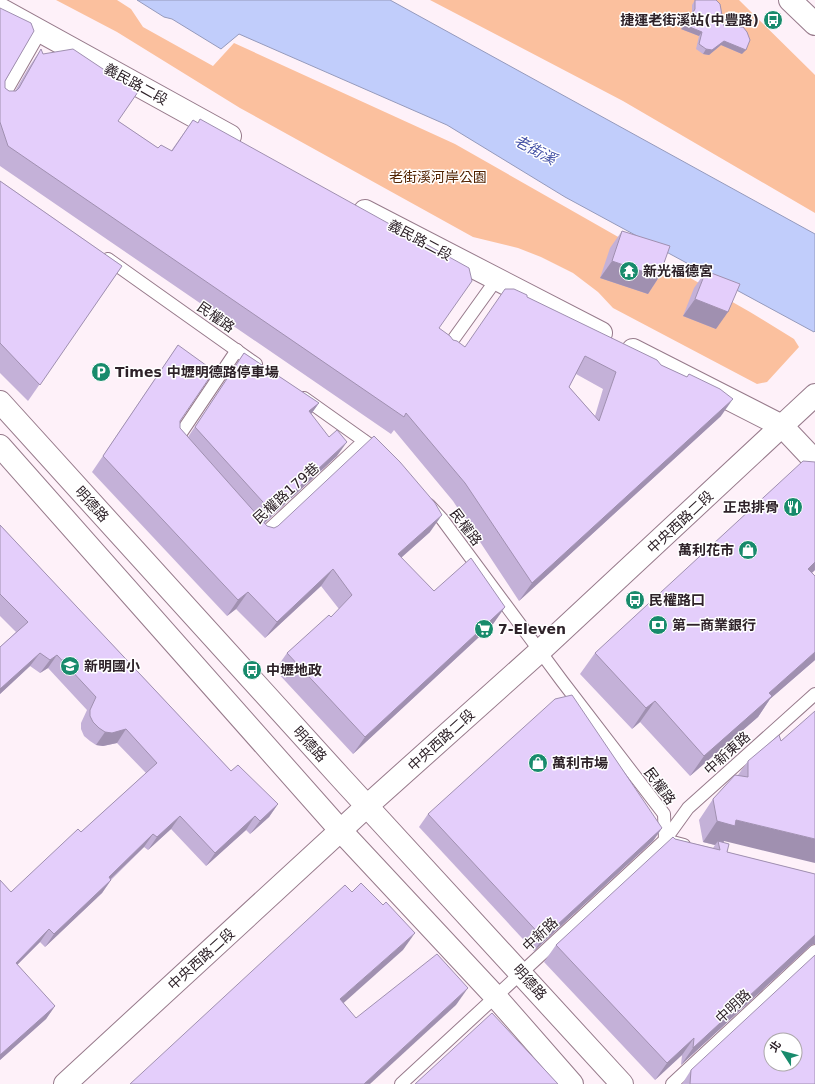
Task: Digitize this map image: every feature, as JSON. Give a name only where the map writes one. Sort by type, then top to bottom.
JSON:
[{"type":"street","points":[[790,0],[815,23]]},
{"type":"street","name":"義民路二段","points":[[0,9],[248,146]]},
{"type":"street","name":"義民路二段","points":[[346,200],[496,280],[782,426],[815,461]]},
{"type":"street","name":"中央西路二段","points":[[65,1084],[341,832],[367,806],[540,651],[815,395]]},
{"type":"street","name":"明德路","points":[[0,402],[622,1084]]},
{"type":"street","points":[[0,446],[341,832],[495,996],[572,1084]]},
{"type":"lane","points":[[0,102],[40,32]]},
{"type":"lane","name":"民權路","points":[[96,250],[268,373]]},
{"type":"lane","points":[[444,352],[496,280]]},
{"type":"lane","points":[[186,454],[175,442],[237,350]]},
{"type":"lane","points":[[294,391],[381,452],[386,458]]},
{"type":"lane","name":"民權路179巷","points":[[250,525],[261,537],[364,441]]},
{"type":"lane","name":"民權路","points":[[422,497],[442,519],[664,814],[665,840]]},
{"type":"lane","name":"中新東路","points":[[665,840],[688,808],[815,694]]},
{"type":"lane","points":[[665,840],[695,848]]},
{"type":"lane","name":"中新路","points":[[401,1084],[665,840]]},
{"type":"lane","name":"中明路","points":[[672,1084],[815,951]]},
{"type":"green space","name":"老街溪河岸公園","points":[[56,0],[117,0],[131,9],[143,27],[213,66],[234,43],[455,144],[750,312],[794,339],[799,347],[767,382],[757,384],[613,308],[598,292],[573,273],[541,257],[518,248],[473,237],[240,108],[117,32]]},
{"type":"green space","points":[[430,0],[739,0],[815,75],[815,213],[623,101]]},
{"type":"water","name":"老街溪","points":[[137,0],[390,0],[815,234],[815,331],[814,332],[565,197],[447,125],[239,34],[221,49],[172,19],[164,17]]},
{"type":"building","points":[[695,0],[716,0],[720,4],[724,26],[743,27],[747,32],[750,40],[746,50],[724,41],[712,50],[706,49],[699,44],[702,32],[685,25],[695,9]]},
{"type":"building","points":[[0,8],[31,23],[34,31],[5,81],[5,88],[9,91],[16,91],[19,88],[41,49],[43,54],[73,49],[112,75],[114,72],[140,89],[118,121],[158,148],[161,145],[172,151],[193,120],[198,123],[200,119],[469,268],[472,281],[439,328],[453,340],[465,347],[505,289],[514,289],[527,295],[527,297],[657,360],[661,365],[687,377],[689,374],[720,389],[733,399],[532,583],[465,483],[406,413],[404,417],[8,146],[0,122]],"holes":[[[585,356],[616,372],[599,421],[569,387]]]},
{"type":"building","points":[[0,181],[122,266],[40,385],[0,343]]},
{"type":"building","points":[[622,231],[670,246],[659,277],[612,261]]},
{"type":"building","points":[[706,271],[740,284],[728,312],[695,299]]},
{"type":"building","points":[[178,345],[214,371],[180,421],[180,428],[267,526],[274,528],[278,526],[374,436],[400,462],[435,503],[442,515],[398,554],[434,591],[471,558],[505,607],[365,737],[287,653],[329,615],[331,617],[352,595],[333,569],[277,622],[248,592],[238,600],[103,456]]},
{"type":"building","points":[[244,353],[319,403],[309,411],[329,437],[337,430],[347,442],[272,512],[195,427]]},
{"type":"building","points":[[803,461],[815,462],[815,562],[808,569],[815,576],[815,652],[769,693],[772,696],[704,756],[655,701],[646,708],[595,653]]},
{"type":"building","points":[[0,525],[231,771],[238,765],[278,804],[260,821],[255,816],[215,853],[180,816],[157,837],[153,834],[109,877],[111,880],[54,934],[49,929],[16,963],[55,1006],[0,1055],[0,880],[11,892],[78,829],[81,832],[157,763],[126,729],[112,733],[105,732],[93,722],[90,716],[90,710],[96,697],[57,655],[50,660],[40,653],[0,689],[0,647],[28,622],[0,594]]},
{"type":"building","name":"萬利市場","points":[[572,695],[662,828],[543,938],[428,814],[555,699]]},
{"type":"building","points":[[815,711],[815,839],[736,820],[735,826],[717,821],[713,799],[735,775],[748,777],[748,761],[779,735],[781,741]]},
{"type":"building","points":[[673,837],[675,839],[720,850],[718,841],[729,844],[727,852],[815,874],[815,935],[693,1048],[694,1038],[667,1063],[556,945]]},
{"type":"building","points":[[361,883],[383,905],[386,902],[415,933],[340,999],[356,1018],[437,954],[468,988],[364,1084],[130,1084],[345,885],[352,892]]},
{"type":"building","points":[[815,955],[815,1084],[690,1084],[691,1070]]},
{"type":"building","points":[[492,1013],[558,1084],[415,1084]]},
{"type":"place","name":"捷運老街溪站(中豐路)","points":[[773,20]]},
{"type":"place","name":"新光福德宮","points":[[629,271]]},
{"type":"place","name":"Times 中壢明德路停車場","points":[[101,372]]},
{"type":"place","name":"正忠排骨","points":[[793,507]]},
{"type":"place","name":"萬利花市","points":[[748,550]]},
{"type":"place","name":"民權路口","points":[[635,600]]},
{"type":"place","name":"第一商業銀行","points":[[658,625]]},
{"type":"place","name":"7-Eleven","points":[[484,629]]},
{"type":"place","name":"新明國小","points":[[70,666]]},
{"type":"place","name":"中壢地政","points":[[252,670]]},
{"type":"place","name":"萬利市場","points":[[538,763]]}]
